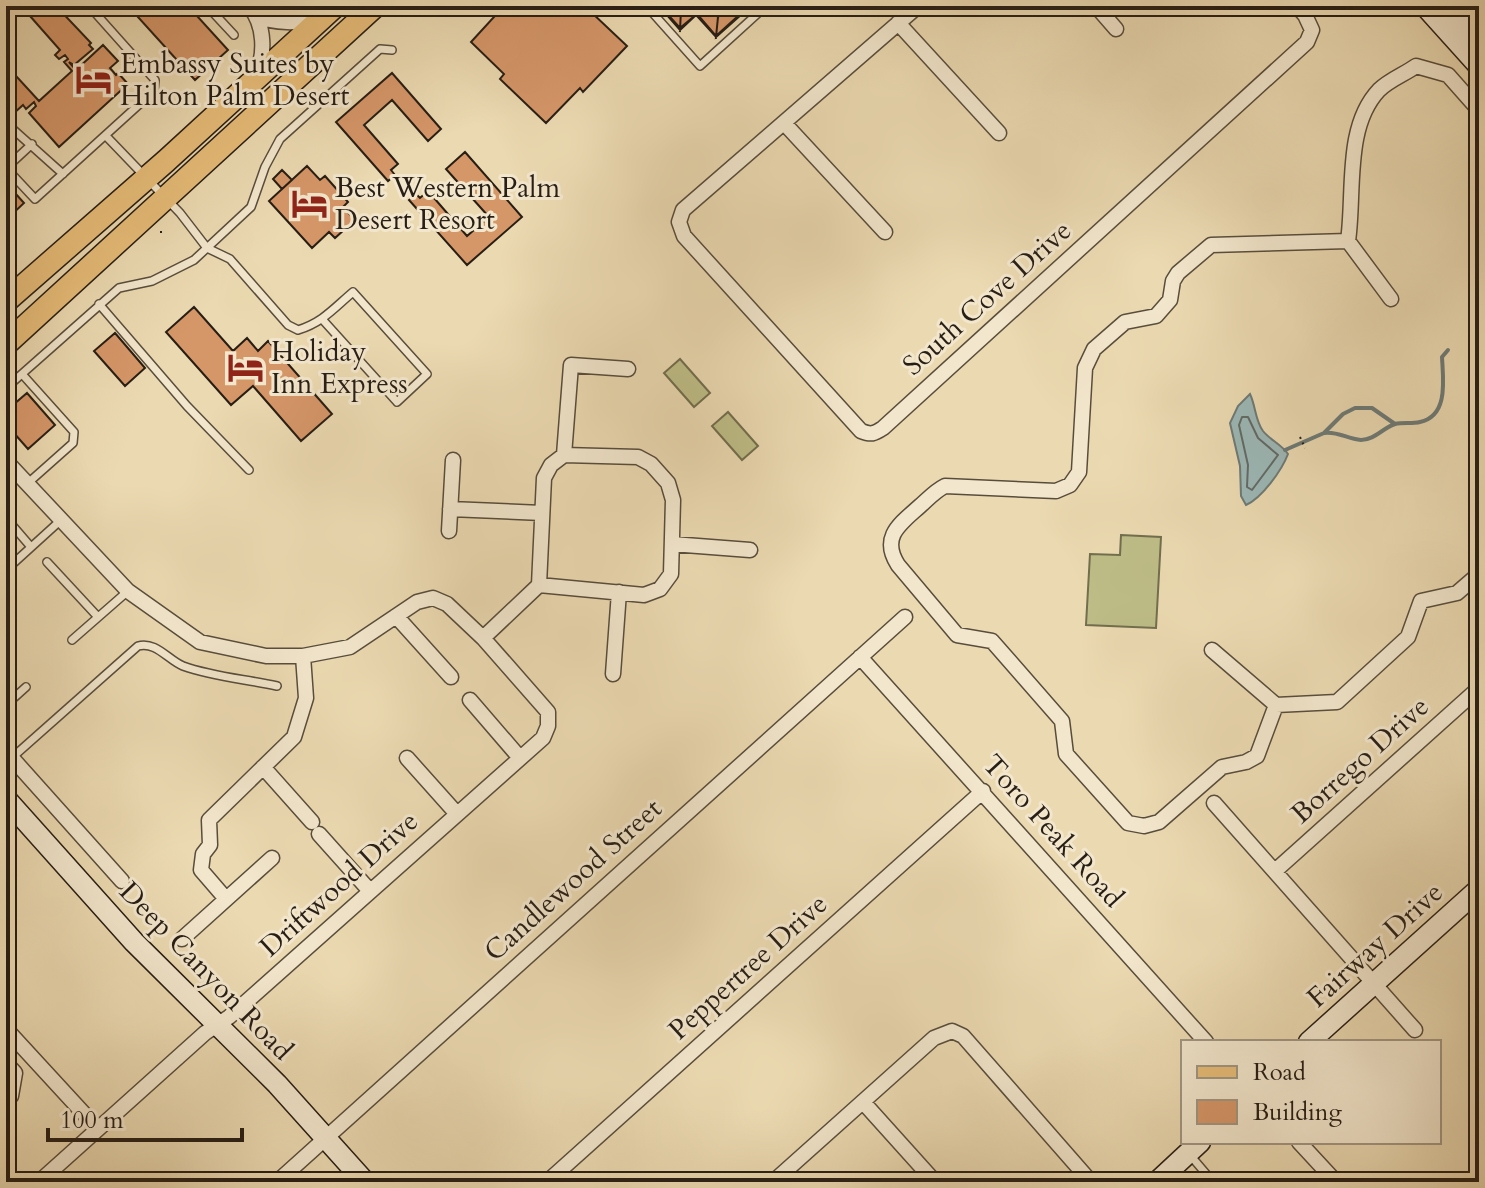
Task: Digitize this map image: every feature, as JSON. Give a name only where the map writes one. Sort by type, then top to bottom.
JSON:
[{"type":"main road","points":[[6,344],[375,6]]},
{"type":"main road","points":[[6,301],[329,11]]},
{"type":"street","points":[[885,232],[784,123],[918,6]]},
{"type":"street","points":[[1096,6],[1116,29]]},
{"type":"street","name":"South Cove Drive","points":[[784,123],[683,210],[679,222],[684,236],[861,431],[874,434],[1307,42],[1312,30],[1297,6]]},
{"type":"street","points":[[1425,6],[1479,66]]},
{"type":"street","points":[[1451,6],[1479,38]]},
{"type":"street","points":[[253,10],[267,20],[296,21],[329,11]]},
{"type":"street","points":[[253,10],[261,29],[261,62],[253,81]]},
{"type":"street","points":[[898,23],[999,133]]},
{"type":"street","points":[[1391,299],[1348,241],[1353,207],[1356,134],[1362,112],[1381,88],[1416,66],[1448,75],[1479,110]]},
{"type":"street","points":[[1276,705],[1257,756],[1246,762],[1222,767],[1159,822],[1144,826],[1128,823],[1066,754],[1062,721],[992,641],[957,635],[893,558],[891,542],[895,528],[945,486],[1056,491],[1070,485],[1079,472],[1088,359],[1094,349],[1125,322],[1156,316],[1170,300],[1173,281],[1178,273],[1211,245],[1348,241]]},
{"type":"street","points":[[564,455],[571,365],[628,369]]},
{"type":"street","points":[[483,638],[539,585],[544,478],[551,465],[564,455],[638,457],[662,475],[672,492],[672,544],[671,574],[660,589],[644,595],[539,585]]},
{"type":"street","points":[[449,531],[453,460]]},
{"type":"street","points":[[6,461],[128,591],[200,642],[266,656],[303,656],[350,647],[396,616],[451,677]]},
{"type":"street","points":[[450,509],[542,513]]},
{"type":"street","points":[[672,544],[750,550]]},
{"type":"street","points":[[1212,650],[1276,705],[1337,702],[1408,637],[1421,601],[1457,593],[1479,574]]},
{"type":"street","points":[[613,674],[619,592]]},
{"type":"street","name":"Driftwood Drive","points":[[39,1182],[543,738],[548,726],[548,712],[483,638],[447,604],[433,598],[417,602],[396,616]]},
{"type":"street","name":"Candlewood Street","points":[[277,1182],[905,617]]},
{"type":"street","points":[[226,899],[201,870],[203,854],[210,845],[209,820],[294,737],[306,698],[303,656]]},
{"type":"street","name":"Toro Peak Road","points":[[860,657],[1204,1040]]},
{"type":"street","name":"Borrego Drive","points":[[1275,871],[1479,688]]},
{"type":"street","points":[[470,700],[520,758]]},
{"type":"street","points":[[407,758],[457,814]]},
{"type":"street","points":[[9,760],[122,881]]},
{"type":"street","points":[[263,767],[370,891]]},
{"type":"street","name":"Peppertree Drive","points":[[547,1182],[983,791]]},
{"type":"street","name":"Deep Canyon Road","points":[[6,799],[134,942],[365,1182]]},
{"type":"street","points":[[1214,803],[1415,1030]]},
{"type":"street","points":[[182,939],[272,858]]},
{"type":"street","name":"Fairway Drive","points":[[1311,1040],[1479,889]]},
{"type":"street","points":[[6,1029],[12,1046],[98,1129]]},
{"type":"street","points":[[773,1182],[934,1038],[952,1031],[963,1036],[1091,1182]]},
{"type":"street","points":[[6,1063],[15,1073],[11,1096],[6,1101]]},
{"type":"street","points":[[863,1102],[935,1182]]},
{"type":"street","points":[[1301,1144],[1336,1182]]},
{"type":"street","points":[[1157,1182],[1194,1148]]},
{"type":"lane","points":[[32,144],[6,168],[35,199],[154,91],[155,80],[89,6]]},
{"type":"lane","points":[[220,6],[210,9],[234,35]]},
{"type":"lane","points":[[629,6],[649,8],[700,66],[766,6]]},
{"type":"lane","points":[[6,388],[119,288],[152,281],[194,260],[251,207],[265,167],[280,139],[380,49],[392,50]]},
{"type":"lane","points":[[6,123],[63,174]]},
{"type":"lane","points":[[106,136],[180,213],[207,248],[230,259],[288,325],[298,330],[317,324],[322,319],[353,292],[427,374],[397,402],[322,319]]},
{"type":"lane","points":[[99,304],[187,406],[249,470]]},
{"type":"lane","points":[[22,374],[74,432],[73,443],[27,484]]},
{"type":"lane","points":[[6,518],[31,547]]},
{"type":"lane","points":[[6,570],[61,520]]},
{"type":"lane","points":[[47,562],[98,617]]},
{"type":"lane","points":[[72,640],[128,591]]},
{"type":"lane","points":[[9,760],[138,646],[152,646],[181,665],[277,686]]},
{"type":"lane","points":[[6,705],[26,687]]},
{"type":"lane","points":[[1194,1148],[1213,1182]]},
{"type":"path","points":[[1300,437],[1305,448]]},
{"type":"shaded area","points":[[680,359],[710,393],[694,407],[664,373]]},
{"type":"shaded area","points":[[728,412],[758,446],[742,460],[712,426]]},
{"type":"shaded area","points":[[1121,535],[1161,537],[1156,628],[1086,625],[1090,554],[1120,555]]},
{"type":"water","points":[[1250,394],[1263,431],[1288,454],[1271,483],[1246,505],[1241,496],[1240,466],[1230,423],[1238,406]]},
{"type":"building","name":"Embassy Suites by Hilton Palm Desert","points":[[11,6],[56,6],[93,49],[74,65],[69,62],[76,70],[103,45],[118,61],[110,68],[128,84],[59,147],[29,113],[36,106],[34,102],[26,109],[23,105],[14,113],[6,104],[6,65],[39,101],[72,71],[64,62],[68,59],[65,55],[59,59],[55,55],[60,50],[22,7],[16,12]]},
{"type":"building","points":[[128,6],[188,6],[228,50],[195,80]]},
{"type":"building","points":[[504,6],[589,6],[593,10],[591,12],[627,46],[583,92],[580,88],[546,123],[500,79],[504,74],[471,42]]},
{"type":"building","points":[[659,6],[678,6],[681,10],[680,30]]},
{"type":"building","points":[[660,6],[749,6],[716,36],[697,14],[680,28]]},
{"type":"building","points":[[686,6],[697,6],[696,15],[680,30],[681,10]]},
{"type":"building","points":[[697,6],[707,6],[718,17],[716,37],[696,15]]},
{"type":"building","points":[[730,6],[751,6],[716,37],[718,17]]},
{"type":"building","points":[[392,73],[441,129],[428,141],[392,100],[364,125],[398,164],[391,170],[395,175],[388,181],[336,122]]},
{"type":"building","points":[[465,152],[522,217],[467,265],[409,200],[416,194],[420,198],[428,191],[467,236],[489,217],[446,169]]},
{"type":"building","name":"Best Western Palm Desert Resort","points":[[307,166],[320,180],[325,176],[348,202],[343,207],[355,220],[335,238],[329,232],[312,248],[269,201]]},
{"type":"building","points":[[282,170],[292,180],[282,189],[273,179]]},
{"type":"building","points":[[6,183],[24,203],[6,220]]},
{"type":"building","name":"Holiday Inn Express","points":[[194,307],[233,351],[247,338],[258,351],[268,341],[332,414],[301,441],[253,386],[231,405],[166,332]]},
{"type":"building","points":[[115,333],[145,368],[125,386],[94,351]]},
{"type":"building","points":[[27,393],[55,425],[28,449],[6,424],[6,411]]},
{"type":"waterway","points":[[1324,433],[1366,439],[1395,424],[1417,423],[1429,418],[1440,405],[1442,357],[1448,350]]},
{"type":"waterway","points":[[1285,450],[1324,433],[1343,414],[1355,408],[1372,408],[1395,424]]},
{"type":"place","name":"Embassy Suites by Hilton Palm Desert","points":[[94,80]]},
{"type":"place","name":"Best Western Palm Desert Resort","points":[[309,204]]},
{"type":"place","name":"Holiday Inn Express","points":[[245,368]]}]
